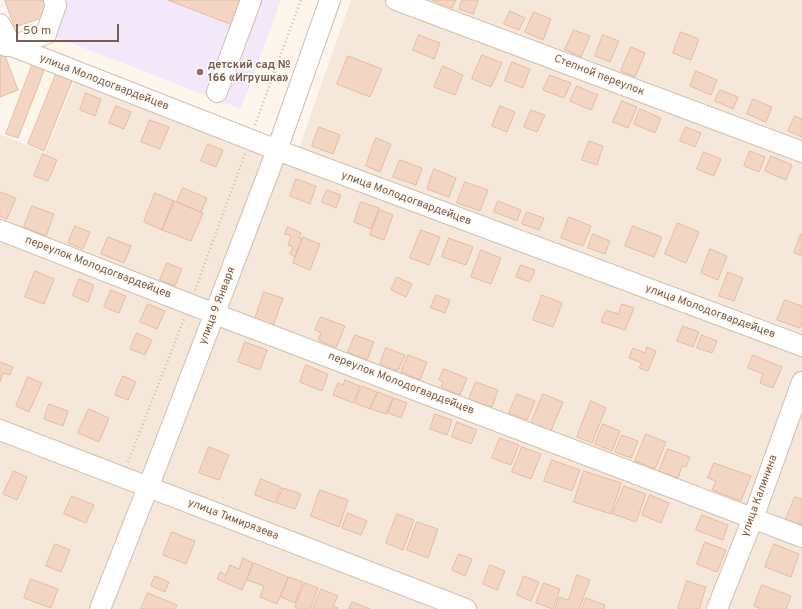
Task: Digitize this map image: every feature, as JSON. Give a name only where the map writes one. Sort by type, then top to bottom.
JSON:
[{"type":"street","points":[[0,24],[6,46],[46,34],[56,5],[54,0]]},
{"type":"street","points":[[217,92],[251,0]]},
{"type":"street","name":"улица 9 Января","points":[[100,609],[148,488],[277,150],[330,0]]},
{"type":"street","name":"Степной переулок","points":[[396,0],[802,152]]},
{"type":"street","name":"улица Молодогвардейцев","points":[[6,46],[250,140],[802,346]]},
{"type":"street","name":"переулок Молодогвардейцев","points":[[0,230],[215,314],[802,537]]},
{"type":"street","name":"улица Калинина","points":[[717,609],[802,382]]},
{"type":"street","name":"улица Тимирязева","points":[[0,430],[466,609]]},
{"type":"path","points":[[122,477],[190,304],[301,0]]},
{"type":"shaded area","name":"детский сад № 166 «Игрушка»","points":[[63,0],[281,0],[241,109],[50,35]]},
{"type":"shaded area","points":[[351,0],[802,0],[802,609],[0,609],[0,134],[45,153],[75,80],[293,165]]},
{"type":"building","points":[[5,0],[47,0],[48,16],[15,27]]},
{"type":"building","points":[[168,0],[241,0],[231,24]]},
{"type":"building","points":[[432,0],[456,0],[452,8]]},
{"type":"building","points":[[462,0],[478,1],[473,14],[459,9]]},
{"type":"building","points":[[510,11],[525,18],[519,30],[504,24]]},
{"type":"building","points":[[534,12],[551,19],[543,40],[525,32]]},
{"type":"building","points":[[574,30],[590,36],[581,57],[565,50]]},
{"type":"building","points":[[681,32],[699,39],[691,60],[673,53]]},
{"type":"building","points":[[419,35],[440,43],[434,59],[413,50]]},
{"type":"building","points":[[603,35],[619,41],[610,62],[595,56]]},
{"type":"building","points":[[631,47],[645,53],[635,77],[621,71]]},
{"type":"building","points":[[4,53],[18,90],[0,97],[0,54]]},
{"type":"building","points":[[482,55],[502,63],[491,87],[472,79]]},
{"type":"building","points":[[348,56],[382,69],[370,97],[337,84]]},
{"type":"building","points":[[512,62],[530,69],[523,88],[505,81]]},
{"type":"building","points":[[33,63],[45,68],[18,138],[6,134]]},
{"type":"building","points":[[443,66],[463,75],[455,95],[434,87]]},
{"type":"building","points":[[58,69],[74,76],[44,151],[28,144]]},
{"type":"building","points":[[696,71],[717,80],[711,95],[690,86]]},
{"type":"building","points":[[550,75],[571,83],[564,98],[543,90]]},
{"type":"building","points":[[577,86],[598,95],[591,110],[570,101]]},
{"type":"building","points":[[720,90],[738,97],[733,109],[715,101]]},
{"type":"building","points":[[86,93],[101,99],[95,116],[80,110]]},
{"type":"building","points":[[753,99],[772,107],[766,122],[747,114]]},
{"type":"building","points":[[622,101],[637,107],[628,128],[613,122]]},
{"type":"building","points":[[116,106],[131,112],[124,129],[109,123]]},
{"type":"building","points":[[500,106],[515,112],[507,132],[492,126]]},
{"type":"building","points":[[640,109],[661,118],[655,133],[634,124]]},
{"type":"building","points":[[531,110],[545,115],[537,132],[524,127]]},
{"type":"building","points":[[795,116],[802,119],[802,137],[788,131]]},
{"type":"building","points":[[150,120],[169,127],[160,149],[141,142]]},
{"type":"building","points":[[319,127],[340,135],[333,154],[312,146]]},
{"type":"building","points":[[686,127],[701,133],[695,147],[680,141]]},
{"type":"building","points":[[376,138],[391,144],[380,172],[366,166]]},
{"type":"building","points":[[589,141],[603,146],[597,165],[582,160]]},
{"type":"building","points":[[208,144],[223,150],[216,167],[201,161]]},
{"type":"building","points":[[750,151],[765,157],[759,172],[744,166]]},
{"type":"building","points":[[704,152],[721,159],[714,176],[697,169]]},
{"type":"building","points":[[43,154],[57,160],[48,181],[34,176]]},
{"type":"building","points":[[771,156],[792,165],[786,180],[765,171]]},
{"type":"building","points":[[400,160],[422,168],[416,185],[393,177]]},
{"type":"building","points":[[434,169],[456,178],[449,197],[427,189]]},
{"type":"building","points":[[296,179],[316,186],[310,204],[290,196]]},
{"type":"building","points":[[465,182],[488,190],[480,211],[457,203]]},
{"type":"building","points":[[183,188],[207,198],[201,212],[177,202]]},
{"type":"building","points":[[327,190],[341,195],[336,208],[322,202]]},
{"type":"building","points":[[0,192],[16,198],[7,219],[0,216]]},
{"type":"building","points":[[155,193],[174,201],[162,230],[144,222]]},
{"type":"building","points":[[174,201],[203,213],[191,241],[162,230]]},
{"type":"building","points":[[498,201],[521,210],[517,221],[494,212]]},
{"type":"building","points":[[361,202],[379,208],[371,229],[354,222]]},
{"type":"building","points":[[32,206],[54,214],[46,236],[24,227]]},
{"type":"building","points":[[380,210],[393,215],[384,240],[370,235]]},
{"type":"building","points":[[527,212],[544,218],[539,230],[522,224]]},
{"type":"building","points":[[569,217],[591,226],[583,246],[561,238]]},
{"type":"building","points":[[678,223],[699,232],[686,263],[665,254]]},
{"type":"building","points":[[75,226],[90,232],[83,249],[68,243]]},
{"type":"building","points":[[633,226],[662,237],[654,257],[625,246]]},
{"type":"building","points":[[288,227],[301,233],[299,238],[302,239],[295,257],[290,254],[293,247],[288,245],[291,236],[285,234]]},
{"type":"building","points":[[421,230],[440,237],[429,265],[410,258]]},
{"type":"building","points":[[593,234],[610,241],[605,254],[588,248]]},
{"type":"building","points":[[802,234],[802,256],[794,253]]},
{"type":"building","points":[[108,237],[131,246],[124,263],[101,254]]},
{"type":"building","points":[[303,237],[320,244],[310,270],[293,263]]},
{"type":"building","points":[[449,238],[473,247],[466,265],[442,257]]},
{"type":"building","points":[[710,249],[727,256],[718,280],[701,273]]},
{"type":"building","points":[[481,250],[501,258],[491,284],[471,277]]},
{"type":"building","points":[[167,263],[182,269],[175,286],[160,280]]},
{"type":"building","points":[[521,265],[535,270],[530,282],[516,277]]},
{"type":"building","points":[[35,271],[54,279],[44,304],[25,297]]},
{"type":"building","points":[[728,272],[743,278],[734,301],[719,296]]},
{"type":"building","points":[[397,277],[412,284],[406,297],[391,290]]},
{"type":"building","points":[[79,279],[94,285],[88,302],[73,296]]},
{"type":"building","points":[[111,290],[126,296],[119,313],[104,307]]},
{"type":"building","points":[[264,292],[283,298],[273,326],[255,319]]},
{"type":"building","points":[[436,295],[450,300],[445,313],[431,308]]},
{"type":"building","points":[[542,295],[562,303],[553,327],[533,320]]},
{"type":"building","points":[[785,300],[802,306],[802,322],[800,328],[777,320]]},
{"type":"building","points":[[148,304],[165,311],[157,329],[140,322]]},
{"type":"building","points":[[622,304],[634,308],[625,330],[601,322],[606,310],[618,314]]},
{"type":"building","points":[[321,317],[345,326],[336,348],[318,340],[321,333],[315,330]]},
{"type":"building","points":[[683,326],[699,332],[693,347],[677,341]]},
{"type":"building","points":[[137,333],[152,340],[145,355],[130,349]]},
{"type":"building","points":[[355,335],[374,342],[367,360],[348,352]]},
{"type":"building","points":[[702,335],[717,341],[712,353],[697,348]]},
{"type":"building","points":[[245,342],[267,350],[260,370],[238,362]]},
{"type":"building","points":[[647,347],[656,351],[648,371],[639,368],[642,363],[629,358],[633,348],[645,353]]},
{"type":"building","points":[[386,348],[405,355],[398,371],[380,364]]},
{"type":"building","points":[[408,355],[427,362],[420,380],[401,372]]},
{"type":"building","points":[[753,355],[782,367],[773,388],[760,383],[763,374],[748,368]]},
{"type":"building","points":[[0,362],[13,367],[10,375],[3,373],[0,382]]},
{"type":"building","points":[[306,365],[328,374],[322,391],[300,382]]},
{"type":"building","points":[[444,369],[467,378],[460,395],[441,387],[443,382],[439,380]]},
{"type":"building","points":[[123,376],[136,382],[128,400],[115,395]]},
{"type":"building","points":[[28,377],[42,383],[29,412],[16,406]]},
{"type":"building","points":[[345,380],[360,386],[353,403],[333,395],[338,383],[343,385]]},
{"type":"building","points":[[476,382],[498,390],[492,407],[469,399]]},
{"type":"building","points":[[362,386],[377,392],[370,409],[355,403]]},
{"type":"building","points":[[378,392],[393,398],[386,414],[371,409]]},
{"type":"building","points":[[517,394],[535,401],[527,420],[509,413]]},
{"type":"building","points":[[543,394],[563,402],[551,431],[531,423]]},
{"type":"building","points":[[394,398],[407,403],[401,418],[388,413]]},
{"type":"building","points":[[591,401],[606,408],[592,443],[577,437]]},
{"type":"building","points":[[49,404],[68,411],[63,426],[44,419]]},
{"type":"building","points":[[89,409],[109,418],[99,442],[78,433]]},
{"type":"building","points":[[435,414],[452,420],[447,435],[430,429]]},
{"type":"building","points":[[457,422],[477,430],[471,444],[452,437]]},
{"type":"building","points":[[603,424],[620,431],[612,451],[595,444]]},
{"type":"building","points":[[646,434],[666,442],[655,469],[635,461]]},
{"type":"building","points":[[622,435],[638,441],[631,458],[615,452]]},
{"type":"building","points":[[500,438],[519,445],[511,465],[492,458]]},
{"type":"building","points":[[209,447],[229,455],[219,480],[199,473]]},
{"type":"building","points":[[522,447],[541,454],[531,479],[512,472]]},
{"type":"building","points":[[668,449],[690,457],[686,467],[682,466],[678,478],[659,471]]},
{"type":"building","points":[[552,460],[580,470],[572,491],[544,481]]},
{"type":"building","points":[[714,463],[751,476],[741,501],[712,490],[716,481],[708,478]]},
{"type":"building","points":[[14,471],[27,477],[17,500],[3,494]]},
{"type":"building","points":[[584,471],[621,483],[611,514],[574,502]]},
{"type":"building","points":[[261,479],[281,487],[275,503],[255,495]]},
{"type":"building","points":[[624,486],[646,494],[636,522],[613,514]]},
{"type":"building","points":[[283,488],[301,494],[295,509],[277,503]]},
{"type":"building","points":[[320,490],[348,500],[339,527],[311,516]]},
{"type":"building","points":[[650,495],[669,503],[661,523],[642,515]]},
{"type":"building","points":[[72,496],[94,505],[86,523],[64,514]]},
{"type":"building","points":[[795,497],[802,499],[802,525],[786,519]]},
{"type":"building","points":[[348,513],[367,521],[361,535],[342,528]]},
{"type":"building","points":[[397,514],[414,520],[403,550],[386,543]]},
{"type":"building","points":[[702,515],[728,525],[723,540],[696,530]]},
{"type":"building","points":[[417,522],[438,529],[428,558],[407,550]]},
{"type":"building","points":[[172,532],[195,541],[186,564],[163,555]]},
{"type":"building","points":[[705,542],[726,550],[717,572],[697,564]]},
{"type":"building","points":[[55,544],[70,550],[61,572],[46,566]]},
{"type":"building","points":[[774,544],[799,554],[791,577],[765,567]]},
{"type":"building","points":[[459,554],[472,559],[465,576],[452,570]]},
{"type":"building","points":[[243,558],[253,563],[242,590],[217,579],[220,572],[226,575],[230,565],[239,569]]},
{"type":"building","points":[[254,563],[288,577],[277,604],[260,597],[264,586],[247,580]]},
{"type":"building","points":[[490,565],[505,571],[497,590],[483,584]]},
{"type":"building","points":[[577,575],[590,580],[579,609],[555,609],[559,597],[568,600]]},
{"type":"building","points":[[155,576],[169,582],[165,592],[151,586]]},
{"type":"building","points":[[524,576],[539,582],[531,601],[517,595]]},
{"type":"building","points":[[289,577],[303,582],[295,603],[281,597]]},
{"type":"building","points":[[31,579],[58,589],[51,608],[24,598]]},
{"type":"building","points":[[687,581],[706,587],[699,609],[678,608]]},
{"type":"building","points":[[305,583],[318,588],[310,609],[299,609],[295,607]]},
{"type":"building","points":[[544,583],[560,589],[553,609],[536,603]]},
{"type":"building","points":[[762,585],[791,596],[786,609],[761,609],[754,606]]},
{"type":"building","points":[[321,589],[338,596],[333,606],[338,608],[337,609],[313,609]]},
{"type":"building","points":[[148,593],[177,605],[175,609],[141,609]]},
{"type":"building","points":[[586,598],[605,605],[604,609],[582,609]]},
{"type":"building","points":[[352,602],[370,609],[349,609]]},
{"type":"place","name":"детский сад № 166 «Игрушка»","points":[[200,72]]}]
